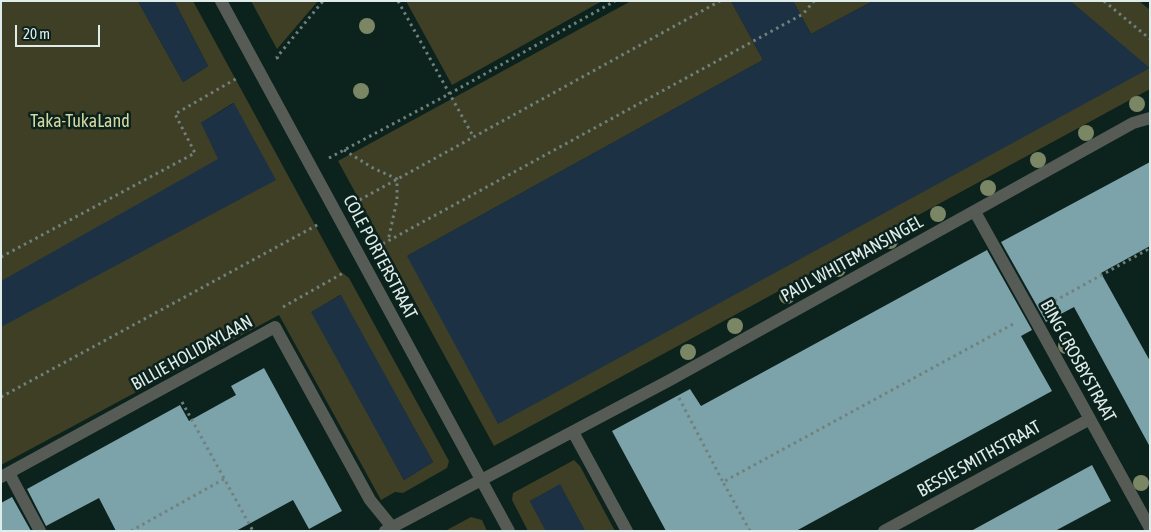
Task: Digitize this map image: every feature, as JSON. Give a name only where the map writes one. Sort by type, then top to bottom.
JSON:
[{"type":"street","name":"COLE PORTERSTRAAT","points":[[220,1],[509,531]]},
{"type":"street","name":"PAUL WHITEMANSINGEL","points":[[391,529],[670,380],[1133,123],[1150,118]]},
{"type":"street","name":"BING CROSBYSTRAAT","points":[[974,212],[1150,528]]},
{"type":"street","name":"BILLIE HOLIDAYLAAN","points":[[5,475],[275,327],[370,500],[391,529]]},
{"type":"street","name":"BESSIE SMITHSTRAAT","points":[[884,531],[1090,418]]},
{"type":"street","points":[[573,432],[627,531]]},
{"type":"street","points":[[5,475],[40,531]]},
{"type":"path","points":[[1,257],[195,152],[175,114],[255,67],[277,57],[324,1]]},
{"type":"path","points":[[398,1],[473,136]]},
{"type":"path","points":[[331,166],[327,159],[344,149],[449,94],[616,1]]},
{"type":"path","points":[[348,196],[352,204],[720,1]]},
{"type":"path","points":[[275,327],[268,316],[344,273],[360,258],[388,241],[803,14],[814,1]]},
{"type":"path","points":[[1104,1],[1150,39]]},
{"type":"path","points":[[277,57],[281,65]]},
{"type":"path","points":[[344,149],[373,168],[396,179]]},
{"type":"path","points":[[388,241],[397,200],[396,179]]},
{"type":"path","points":[[1,397],[315,227]]},
{"type":"path","points":[[723,482],[1149,250]]},
{"type":"path","points":[[670,380],[750,531]]},
{"type":"path","points":[[172,384],[252,531]]},
{"type":"path","points":[[131,531],[224,479]]},
{"type":"green space","name":"Taka-TukaLand","points":[[1,1],[138,1],[183,82],[208,66],[174,1],[193,1],[340,271],[349,278],[449,461],[447,468],[403,493],[395,492],[381,500],[279,315],[1,465]],"holes":[[[233,103],[275,179],[201,123]],[[340,295],[433,462],[404,480],[312,312]]]},
{"type":"green space","points":[[251,1],[318,1],[277,49]]},
{"type":"green space","points":[[406,1],[602,1],[452,85]]},
{"type":"green space","points":[[631,1],[731,1],[763,60],[407,256],[1149,68],[1070,1],[1139,1],[1150,10],[1150,89],[494,446],[338,161]]},
{"type":"green space","points":[[793,1],[873,1],[811,34]]},
{"type":"green space","points":[[574,460],[580,466],[615,531],[585,531],[560,485],[530,501],[546,531],[528,531],[512,500],[513,493]]},
{"type":"green space","points":[[471,517],[482,520],[487,531],[445,531]]},
{"type":"water","points":[[138,1],[174,1],[208,66],[183,82]]},
{"type":"water","points":[[731,1],[793,1],[811,34],[873,1],[1070,1],[1150,68],[498,424],[407,256],[763,60]]},
{"type":"water","points":[[234,103],[276,180],[1,327],[1,281],[218,159],[201,123]]},
{"type":"water","points":[[341,295],[433,462],[404,480],[311,312]]},
{"type":"water","points":[[560,484],[585,531],[546,531],[530,501]]},
{"type":"building","points":[[1150,162],[1150,246],[1101,273],[1150,361],[1150,447],[1074,307],[1046,322],[1001,242]]},
{"type":"building","points":[[987,250],[1032,330],[1021,336],[1052,391],[796,531],[666,531],[612,431],[690,389],[701,406]]},
{"type":"building","points":[[264,368],[342,511],[309,529],[293,500],[236,531],[116,531],[99,498],[46,526],[27,489],[180,405],[189,421],[236,395],[231,386]]},
{"type":"building","points":[[1092,465],[1111,501],[1055,531],[971,531]]},
{"type":"building","points":[[12,497],[31,531],[1,531],[1,503]]}]
